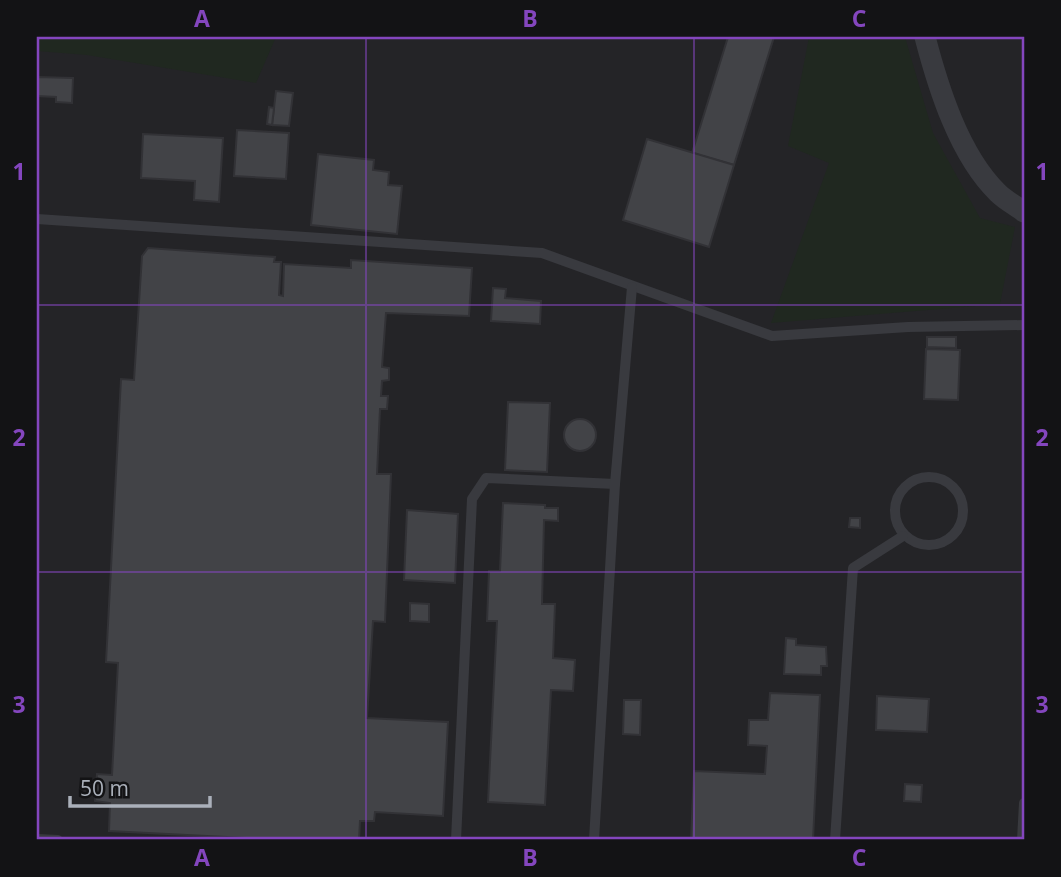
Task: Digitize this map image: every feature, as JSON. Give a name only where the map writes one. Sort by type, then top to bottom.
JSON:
[{"type":"street","points":[[925,37],[936,80],[967,146],[999,194],[1024,212]]},
{"type":"lane","points":[[37,219],[542,253],[772,336],[908,327],[1024,325]]},
{"type":"lane","points":[[594,840],[615,484],[632,287]]},
{"type":"lane","points":[[456,840],[471,499],[486,478],[615,484]]},
{"type":"lane","points":[[915,478],[943,480],[957,491],[964,506],[964,520],[957,533],[946,541],[929,545],[913,542],[902,536],[894,509],[897,496],[915,478]]},
{"type":"lane","points":[[835,840],[853,568],[902,536]]},
{"type":"lane","points":[[1022,840],[1024,803]]},
{"type":"lane","points":[[37,839],[58,840]]},
{"type":"shaded area","points":[[37,37],[1024,37],[1024,840],[37,840]]},
{"type":"shaded area","points":[[37,37],[276,37],[256,83],[87,55],[37,51]]},
{"type":"shaded area","points":[[809,37],[905,37],[933,133],[980,218],[1015,227],[1000,304],[771,323],[829,163],[788,146]]},
{"type":"building","points":[[728,37],[774,37],[734,165],[692,153]]},
{"type":"building","points":[[37,77],[73,78],[72,103],[56,102],[56,97],[37,96]]},
{"type":"building","points":[[276,91],[293,93],[289,126],[272,125]]},
{"type":"building","points":[[269,107],[274,108],[272,125],[267,124]]},
{"type":"building","points":[[237,130],[289,133],[286,179],[234,176]]},
{"type":"building","points":[[143,134],[223,138],[219,202],[194,200],[195,181],[141,178]]},
{"type":"building","points":[[647,139],[734,165],[709,247],[623,220]]},
{"type":"building","points":[[318,154],[374,160],[373,170],[389,172],[388,185],[402,186],[397,234],[311,225]]},
{"type":"building","points":[[148,248],[275,257],[274,262],[281,262],[279,295],[283,296],[284,264],[351,268],[351,260],[472,268],[469,316],[386,313],[382,367],[389,368],[389,380],[382,381],[381,396],[388,396],[387,409],[380,409],[377,474],[391,474],[385,622],[373,621],[367,718],[448,722],[443,816],[375,812],[374,821],[360,821],[359,840],[284,840],[109,831],[110,803],[95,801],[97,774],[112,775],[118,663],[106,662],[121,379],[134,380],[142,256]]},
{"type":"building","points":[[493,288],[506,289],[505,298],[541,301],[540,324],[491,321]]},
{"type":"building","points":[[927,337],[956,337],[956,348],[927,347]]},
{"type":"building","points":[[926,349],[960,350],[958,400],[924,399]]},
{"type":"building","points":[[508,402],[550,403],[547,472],[505,470]]},
{"type":"building","points":[[580,419],[591,424],[596,435],[591,446],[580,451],[569,446],[564,435],[569,424]]},
{"type":"building","points":[[503,503],[558,508],[558,521],[544,520],[542,604],[555,604],[553,658],[575,660],[573,691],[551,690],[545,805],[488,802],[497,621],[487,621],[489,571],[500,571]]},
{"type":"building","points":[[407,510],[458,514],[455,583],[404,580]]},
{"type":"building","points":[[850,518],[860,518],[860,528],[849,527]]},
{"type":"building","points":[[410,603],[429,604],[429,622],[410,621]]},
{"type":"building","points":[[786,638],[796,639],[796,645],[826,647],[827,666],[821,666],[821,675],[784,674]]},
{"type":"building","points":[[770,693],[820,695],[813,840],[691,840],[694,771],[765,774],[767,746],[748,745],[749,720],[768,720]]},
{"type":"building","points":[[877,696],[929,699],[927,732],[876,730]]},
{"type":"building","points":[[624,700],[641,700],[640,735],[623,734]]},
{"type":"building","points":[[905,784],[922,785],[921,802],[904,801]]}]
